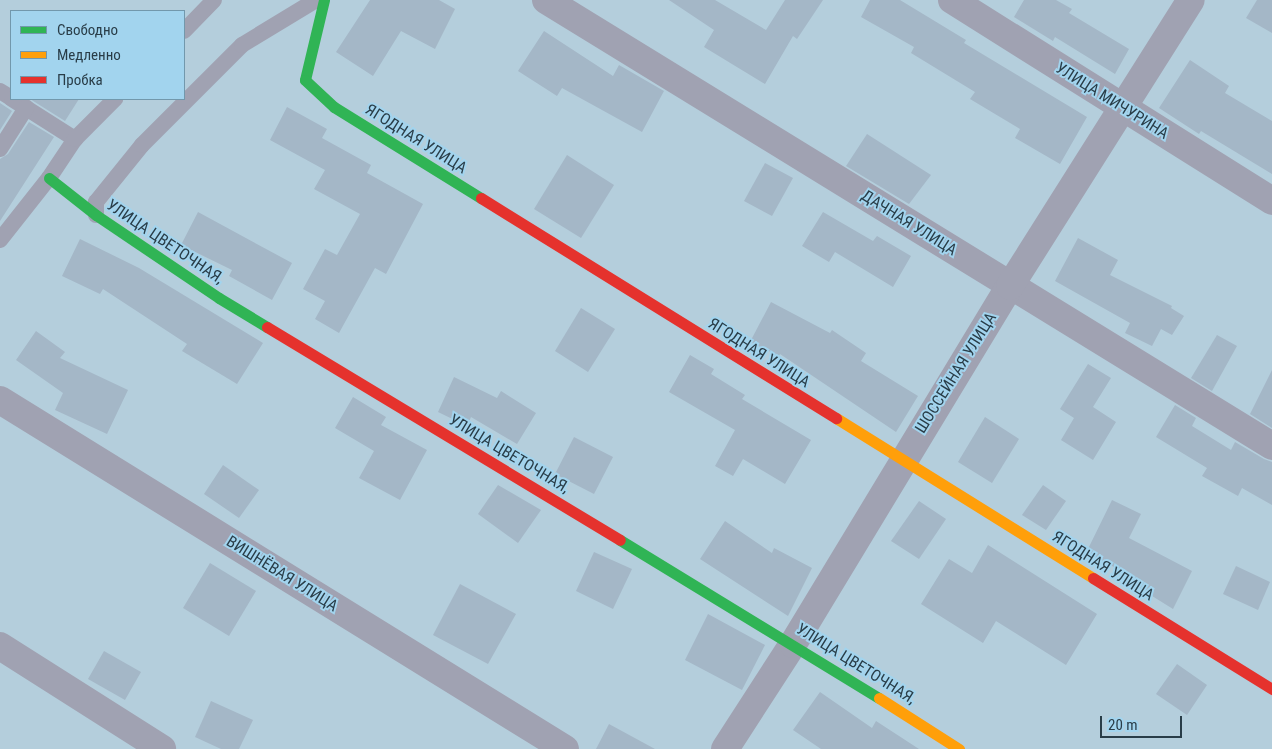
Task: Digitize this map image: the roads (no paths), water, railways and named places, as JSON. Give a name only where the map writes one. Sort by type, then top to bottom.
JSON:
[{"type":"street","name":"ЯГОДНАЯ УЛИЦА","points":[[324,0],[305,80],[334,107],[1272,689]]},
{"type":"street","name":"ДАЧНАЯ УЛИЦА","points":[[546,0],[1272,446]]},
{"type":"street","name":"УЛИЦА МИЧУРИНА","points":[[952,0],[1272,201]]},
{"type":"street","name":"ШОССЕЙНАЯ УЛИЦА","points":[[725,749],[793,644],[902,461],[1010,286],[1191,0]]},
{"type":"street","name":"УЛИЦА ЦВЕТОЧНАЯ,","points":[[49,178],[96,215],[219,298],[793,644],[959,749]]},
{"type":"street","name":"ВИШНЁВАЯ УЛИЦА","points":[[0,400],[565,749]]},
{"type":"street","points":[[0,646],[162,749]]},
{"type":"lane","points":[[185,30],[214,0]]},
{"type":"lane","points":[[96,215],[96,202],[142,146],[242,45],[316,0]]},
{"type":"lane","points":[[0,240],[49,178],[74,138],[114,100]]},
{"type":"lane","points":[[0,149],[17,101],[74,138]]}]
